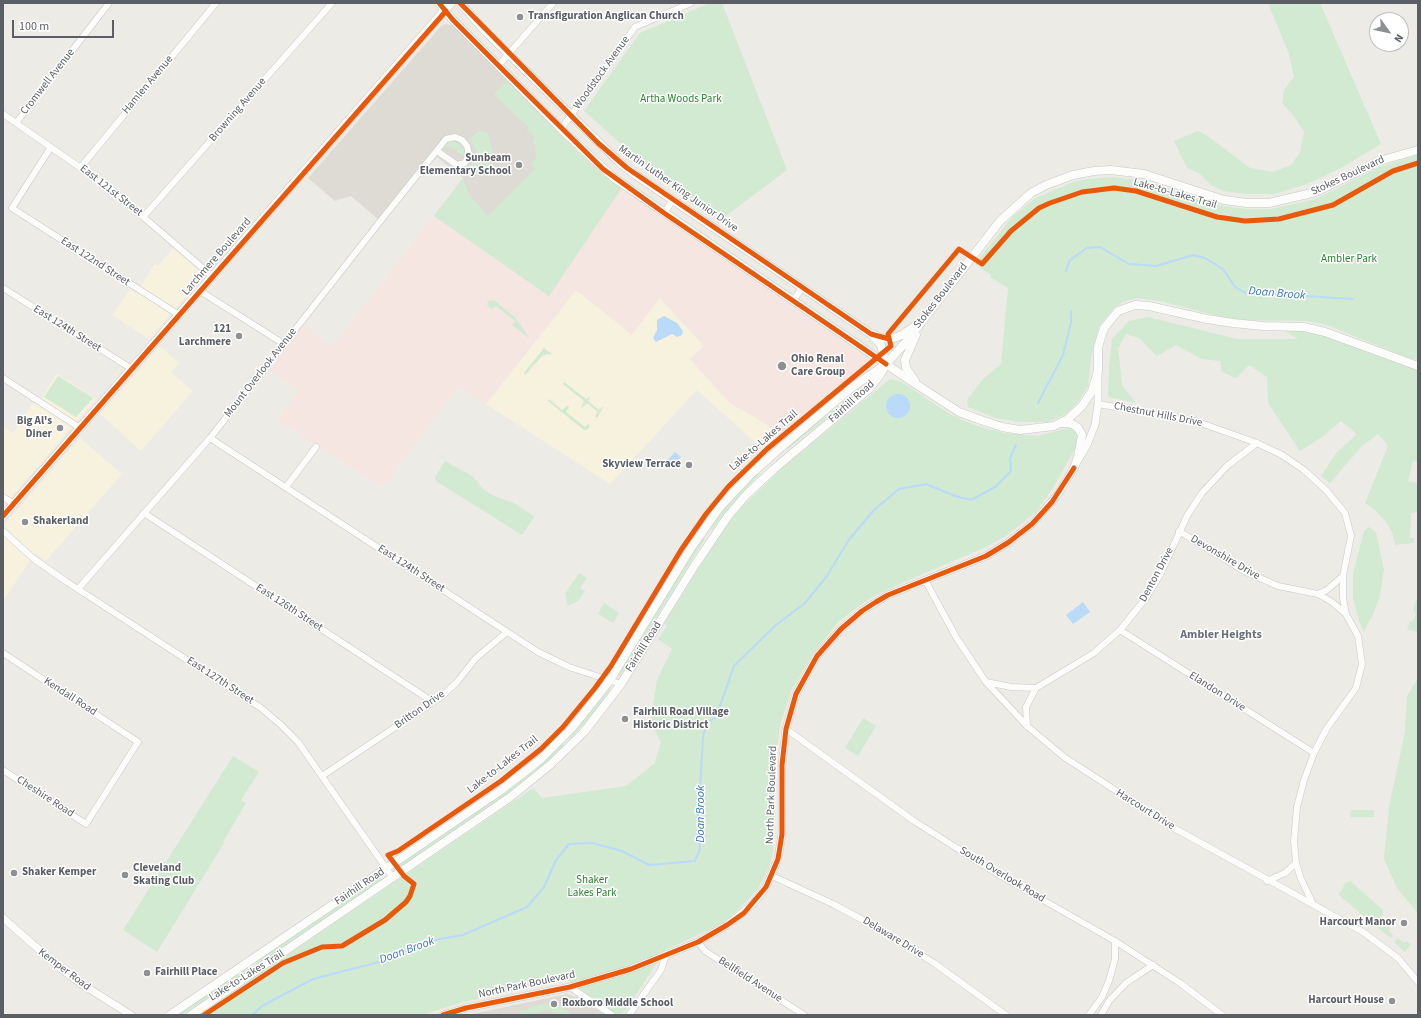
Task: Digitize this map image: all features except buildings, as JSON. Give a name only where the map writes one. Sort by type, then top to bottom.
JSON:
[{"type":"main road","points":[[439,3],[498,66],[608,174],[958,412],[1002,427],[1031,430],[1062,423],[1074,425],[1078,428],[1082,435],[1078,457],[1074,468]]},
{"type":"main road","name":"Larchmere Boulevard","points":[[3,516],[452,3]]},
{"type":"main road","name":"Martin Luther King Junior Drive","points":[[460,3],[508,53],[619,162],[871,334],[881,346],[886,364]]},
{"type":"main road","name":"Stokes Boulevard","points":[[886,364],[1008,211],[1031,193],[1059,179],[1094,171],[1126,171],[1144,174],[1224,200],[1247,203],[1269,202],[1316,192],[1379,160],[1418,150]]},
{"type":"main road","points":[[1062,423],[1082,406],[1092,391],[1098,371],[1098,346],[1107,324],[1118,311],[1143,305],[1207,319],[1263,326],[1311,329],[1325,332],[1418,366]]},
{"type":"main road","points":[[871,334],[880,338],[891,339],[902,335],[923,319]]},
{"type":"main road","points":[[920,387],[906,368],[905,360],[923,319]]},
{"type":"main road","name":"Fairhill Road","points":[[170,1015],[387,869],[520,777],[563,738],[610,680],[702,531],[720,507],[762,464],[780,448],[850,389],[886,364]]},
{"type":"main road","name":"Fairhill Road","points":[[191,1015],[530,783],[571,745],[621,684],[712,538],[747,494],[788,457],[869,389],[880,375],[886,364]]},
{"type":"main road","points":[[780,448],[788,457]]},
{"type":"main road","points":[[762,464],[770,473]]},
{"type":"main road","points":[[702,531],[712,538]]},
{"type":"main road","points":[[563,738],[571,745]]},
{"type":"main road","points":[[251,961],[258,970]]},
{"type":"street","name":"Cromwell Avenue","points":[[16,123],[109,3]]},
{"type":"street","name":"Hamlen Avenue","points":[[81,167],[216,3]]},
{"type":"street","name":"Browning Avenue","points":[[144,216],[332,3]]},
{"type":"street","points":[[498,66],[553,3]]},
{"type":"street","name":"Woodstock Avenue","points":[[561,129],[635,27],[691,3]]},
{"type":"street","name":"East 121st Street","points":[[3,114],[111,189],[213,276]]},
{"type":"street","name":"Mount Overlook Avenue","points":[[78,589],[210,438],[446,139],[455,137],[466,144],[469,154],[465,163],[457,166],[437,151]]},
{"type":"street","name":"East 122nd Street","points":[[51,147],[12,208],[179,315]]},
{"type":"street","points":[[664,213],[673,200]]},
{"type":"street","name":"East 124th Street","points":[[3,288],[132,369]]},
{"type":"street","points":[[793,301],[802,288]]},
{"type":"street","points":[[200,290],[284,344]]},
{"type":"street","name":"North Park Boulevard","points":[[443,1015],[466,1008],[570,987],[631,969],[698,942],[744,913],[760,896],[772,876],[778,859],[782,834],[782,765],[786,729],[791,708],[802,680],[817,656],[832,638],[862,611],[888,595],[986,556],[1021,533],[1052,502],[1087,445],[1094,425],[1098,404],[1098,371]]},
{"type":"street","points":[[3,378],[80,428]]},
{"type":"street","name":"Chestnut Hills Drive","points":[[1098,404],[1142,410],[1195,421],[1257,443],[1282,455],[1304,470],[1326,490],[1344,513],[1351,536],[1343,576],[1346,614],[1360,641],[1362,656],[1361,676],[1354,692],[1327,728],[1314,753],[1304,780],[1298,807],[1294,841],[1296,863],[1301,879],[1313,904]]},
{"type":"street","name":"East 124th Street","points":[[210,438],[507,632],[558,662],[621,684]]},
{"type":"street","name":"Denton Drive","points":[[1036,688],[1094,653],[1120,630],[1150,592],[1179,531],[1202,493],[1227,466],[1257,443]]},
{"type":"street","points":[[286,487],[316,447]]},
{"type":"street","points":[[3,497],[14,504]]},
{"type":"street","name":"East 126th Street","points":[[144,513],[433,702]]},
{"type":"street","name":"East 127th Street","points":[[3,531],[34,559],[261,708],[298,742],[393,878]]},
{"type":"street","name":"Devonshire Drive","points":[[1179,531],[1244,571],[1278,586],[1318,594],[1332,602],[1346,614]]},
{"type":"street","points":[[1318,594],[1332,587],[1343,576]]},
{"type":"street","name":"Harcourt Drive","points":[[925,580],[956,637],[986,682],[1027,726],[1084,772],[1172,827],[1267,881],[1313,904],[1371,937],[1398,958],[1418,982]]},
{"type":"street","name":"Elandon Drive","points":[[1120,630],[1314,753]]},
{"type":"street","name":"Britton Drive","points":[[322,776],[433,702],[457,682],[476,658],[507,632]]},
{"type":"street","name":"Kendall Road","points":[[3,653],[138,742],[86,824]]},
{"type":"street","points":[[986,682],[1011,688],[1036,688],[1026,707],[1027,726]]},
{"type":"street","name":"South Overlook Road","points":[[786,729],[914,821],[1006,879],[1115,941],[1153,965],[1222,1015]]},
{"type":"street","name":"Cheshire Road","points":[[3,770],[86,824]]},
{"type":"street","points":[[1267,881],[1285,873],[1296,863]]},
{"type":"street","name":"Delaware Drive","points":[[772,876],[833,904],[876,927],[934,963],[1006,1015]]},
{"type":"street","name":"Kemper Road","points":[[3,918],[48,959],[75,980],[131,1015]]},
{"type":"street","points":[[1089,1015],[1102,997],[1109,981],[1115,959],[1115,941]]},
{"type":"street","name":"Bellfield Avenue","points":[[698,942],[705,951],[804,1015]]},
{"type":"street","points":[[629,1015],[661,970],[666,955]]},
{"type":"street","points":[[1101,1015],[1109,1002],[1126,983],[1153,965]]},
{"type":"street","points":[[570,987],[612,1015]]},
{"type":"shaded area","name":"Sunbeam Elementary School","points":[[447,24],[453,26],[579,153],[621,189],[549,296],[434,216],[463,178],[431,152],[378,219],[351,196],[335,201],[308,178],[442,25]]},
{"type":"shaded area","points":[[621,189],[864,356],[867,369],[783,439],[766,424],[730,403],[690,359],[704,346],[660,298],[632,335],[576,290],[486,404],[458,386],[382,487],[277,420],[299,391],[269,370],[304,325],[332,347],[434,216],[549,296]]},
{"type":"shaded area","points":[[173,248],[202,273],[203,277],[149,339],[112,315],[130,289],[136,293],[155,264],[158,266]]},
{"type":"shaded area","points":[[576,290],[632,334],[660,298],[704,346],[690,359],[730,403],[766,424],[783,439],[767,453],[697,390],[610,484],[486,404]]},
{"type":"shaded area","points":[[160,346],[179,363],[171,372],[193,391],[141,451],[100,414]]},
{"type":"shaded area","points":[[57,374],[96,399],[3,507],[3,427],[13,433],[33,403],[37,405]]},
{"type":"shaded area","points":[[80,438],[122,474],[46,561],[35,553],[5,598],[3,596],[3,526]]},
{"type":"shaded area","name":"Roxboro Middle School","points":[[567,994],[577,997],[605,1015],[468,1015]]},
{"type":"green space","name":"Artha Woods Park","points":[[710,3],[722,3],[787,170],[723,218],[645,165],[584,111],[640,33]]},
{"type":"green space","points":[[1268,3],[1320,3],[1381,144],[1339,169],[1307,184],[1274,194],[1248,194],[1223,191],[1211,185],[1199,173],[1187,168],[1174,141],[1198,131],[1209,137],[1250,168],[1273,172],[1291,165],[1300,152],[1304,132],[1293,115],[1282,103],[1284,90],[1294,77],[1289,54]]},
{"type":"green space","points":[[506,81],[579,153],[621,189],[549,296],[434,216],[463,178],[469,195],[488,216],[535,169],[531,165],[536,158],[535,146],[532,142],[535,138],[527,130],[528,126],[494,94]]},
{"type":"green space","points":[[479,131],[488,133],[494,158],[489,165],[474,172],[470,168],[476,158],[476,149],[469,139]]},
{"type":"green space","points":[[453,140],[464,149],[465,154],[460,154],[450,146],[443,149],[449,141]]},
{"type":"green space","name":"Ambler Park","points":[[1418,155],[1418,360],[1406,357],[1324,324],[1306,321],[1233,320],[1164,302],[1138,298],[1123,302],[1114,308],[1099,326],[1091,358],[1088,386],[1078,402],[1066,414],[1048,422],[1020,422],[995,418],[968,407],[967,400],[983,379],[1001,364],[1008,288],[990,277],[991,275],[975,264],[1012,217],[1036,198],[1073,182],[1087,179],[1114,177],[1149,182],[1223,206],[1247,209],[1271,209],[1316,199],[1377,168]]},
{"type":"green space","points":[[494,300],[515,317],[530,339],[512,325],[515,321],[496,306],[491,309],[487,305],[488,301]]},
{"type":"green space","points":[[1148,317],[1237,339],[1298,339],[1279,327],[1304,327],[1418,366],[1418,462],[1413,461],[1408,481],[1418,483],[1418,512],[1411,513],[1410,538],[1414,538],[1414,543],[1395,545],[1392,532],[1386,522],[1376,511],[1365,503],[1388,446],[1378,434],[1362,446],[1330,483],[1321,476],[1336,453],[1357,434],[1341,421],[1322,437],[1300,451],[1268,403],[1267,377],[1249,365],[1236,378],[1222,372],[1220,361],[1202,359],[1176,345],[1157,356],[1139,338],[1126,334],[1118,349],[1122,385],[1136,403],[1108,397],[1112,339],[1129,321]]},
{"type":"green space","points":[[544,348],[553,355],[548,354],[542,356],[525,375],[524,373]]},
{"type":"green space","points":[[58,376],[93,398],[76,417],[44,397]]},
{"type":"green space","name":"Shaker Lakes Park","points":[[890,379],[902,382],[948,413],[974,425],[1004,433],[1038,436],[1072,427],[1079,434],[1077,445],[1053,488],[1035,513],[1007,535],[986,547],[904,582],[869,599],[838,622],[813,654],[792,689],[781,722],[775,758],[775,824],[773,853],[769,868],[758,889],[731,917],[715,927],[665,950],[626,1010],[620,1014],[615,1013],[567,980],[463,1002],[422,1015],[199,1015],[533,788],[542,798],[626,786],[655,763],[661,742],[650,722],[657,680],[672,649],[658,639],[667,626],[664,624],[722,531],[743,506],[781,469]]},
{"type":"green space","points":[[564,382],[586,399],[591,396],[588,401],[599,410],[604,406],[597,418],[595,416],[598,412],[587,403],[581,407],[584,401],[563,384]]},
{"type":"green space","points":[[861,387],[862,389],[787,450],[788,447]]},
{"type":"green space","points":[[549,399],[562,410],[567,406],[569,407],[566,412],[585,427],[588,424],[590,426],[587,430],[584,430],[548,401]]},
{"type":"green space","points":[[445,461],[474,477],[483,489],[492,495],[514,503],[532,515],[534,517],[522,535],[436,481],[435,477]]},
{"type":"green space","points":[[758,472],[760,474],[735,500],[712,530],[709,528],[724,507]]},
{"type":"green space","points":[[1369,527],[1376,532],[1384,570],[1380,595],[1374,612],[1364,631],[1359,621],[1353,598],[1353,574],[1364,531]]},
{"type":"green space","points":[[702,537],[705,539],[620,676],[618,675]]},
{"type":"green space","points":[[579,573],[587,578],[580,588],[585,591],[578,601],[568,606],[565,594]]},
{"type":"green space","points":[[1418,597],[1418,632],[1407,630],[1410,621],[1412,622],[1416,615],[1413,609]]},
{"type":"green space","points":[[604,603],[619,613],[613,623],[598,614]]},
{"type":"green space","points":[[1418,678],[1418,913],[1397,888],[1384,859],[1389,807],[1405,732],[1407,696]]},
{"type":"green space","points":[[610,688],[610,691],[595,712],[571,738],[569,738]]},
{"type":"green space","points":[[863,718],[876,726],[858,756],[845,748]]},
{"type":"green space","points":[[562,744],[565,746],[556,755],[505,797],[399,869],[397,866],[526,777]]},
{"type":"green space","points":[[233,756],[259,772],[241,800],[246,803],[223,842],[224,843],[157,952],[123,930]]},
{"type":"green space","points":[[1351,810],[1374,810],[1374,817],[1350,817]]},
{"type":"green space","points":[[380,877],[382,880],[257,965],[255,962]]},
{"type":"green space","points":[[1350,881],[1383,910],[1383,915],[1374,925],[1338,894],[1343,889],[1344,884]]},
{"type":"green space","points":[[1383,922],[1390,927],[1389,930],[1393,935],[1391,938],[1378,928]]},
{"type":"green space","points":[[1398,938],[1404,943],[1406,941],[1411,944],[1405,952],[1394,942]]},
{"type":"green space","points":[[249,966],[251,969],[182,1015],[176,1015]]},
{"type":"green space","points":[[545,1004],[560,1006],[573,1015],[562,1015],[547,1010],[529,1015],[518,1015],[521,1009],[524,1011],[534,1006]]},
{"type":"water","points":[[664,316],[677,323],[683,331],[682,335],[677,337],[672,334],[656,342],[653,338],[657,330],[657,320]]},
{"type":"water","points":[[898,394],[907,397],[910,406],[907,415],[898,418],[889,415],[886,406],[889,397]]},
{"type":"water","points":[[675,452],[681,457],[671,468],[665,463]]},
{"type":"water","points":[[1083,602],[1090,612],[1073,624],[1066,615]]},
{"type":"waterway","name":"Doan Brook","points":[[1066,271],[1070,260],[1087,248],[1100,247],[1129,264],[1156,266],[1193,255],[1205,258],[1223,269],[1235,287],[1247,294],[1257,293],[1353,299]]},
{"type":"waterway","points":[[1038,403],[1063,355],[1071,323],[1071,311]]},
{"type":"waterway","name":"Doan Brook","points":[[252,1015],[262,1006],[313,979],[379,962],[429,941],[463,935],[527,907],[544,887],[556,860],[569,844],[592,843],[622,851],[649,865],[695,861],[700,849],[698,823],[703,737],[707,723],[716,717],[734,666],[776,625],[805,603],[827,576],[848,541],[873,511],[899,489],[926,484],[955,496],[971,500],[995,487],[1011,471],[1010,458],[1016,445]]},
{"type":"cycle path","points":[[439,3],[453,20],[603,169],[664,213],[886,364]]},
{"type":"cycle path","points":[[460,3],[598,143],[627,168],[871,334],[889,339]]},
{"type":"cycle path","points":[[3,516],[446,11]]},
{"type":"cycle path","name":"Lake-to-Lakes Trail","points":[[204,1015],[283,963],[322,947],[342,946],[385,920],[406,902],[410,896],[414,884],[404,876],[388,855],[398,851],[501,781],[541,749],[563,727],[611,666],[681,550],[706,514],[728,487],[767,449],[891,346],[888,334],[959,249],[982,264],[1011,231],[1039,208],[1082,192],[1114,188],[1136,191],[1217,217],[1245,221],[1279,219],[1333,205],[1393,171],[1418,163]]},
{"type":"cycle path","points":[[443,1015],[466,1008],[570,987],[631,969],[698,942],[744,913],[766,887],[778,859],[782,834],[782,765],[786,729],[796,694],[817,656],[841,629],[862,611],[876,602],[888,595],[986,556],[1009,542],[1032,524],[1052,502],[1074,468]]},
{"type":"place","name":"Transfiguration Anglican Church","points":[[520,17]]},
{"type":"place","name":"Sunbeam Elementary School","points":[[519,165]]},
{"type":"place","name":"121 Larchmere","points":[[239,336]]},
{"type":"place","name":"Ohio Renal Care Group","points":[[782,366]]},
{"type":"place","name":"Big Al's Diner","points":[[60,428]]},
{"type":"place","name":"Skyview Terrace","points":[[689,465]]},
{"type":"place","name":"Shakerland","points":[[25,522]]},
{"type":"place","name":"Fairhill Road Village Historic District","points":[[625,719]]},
{"type":"place","name":"Shaker Kemper","points":[[14,873]]},
{"type":"place","name":"Cleveland Skating Club","points":[[125,875]]},
{"type":"place","name":"Harcourt Manor","points":[[1404,923]]},
{"type":"place","name":"Fairhill Place","points":[[147,973]]},
{"type":"place","name":"Harcourt House","points":[[1392,1001]]},
{"type":"place","name":"Roxboro Middle School","points":[[554,1004]]},
{"type":"district","name":"Ambler Heights","points":[[1221,635]]}]
